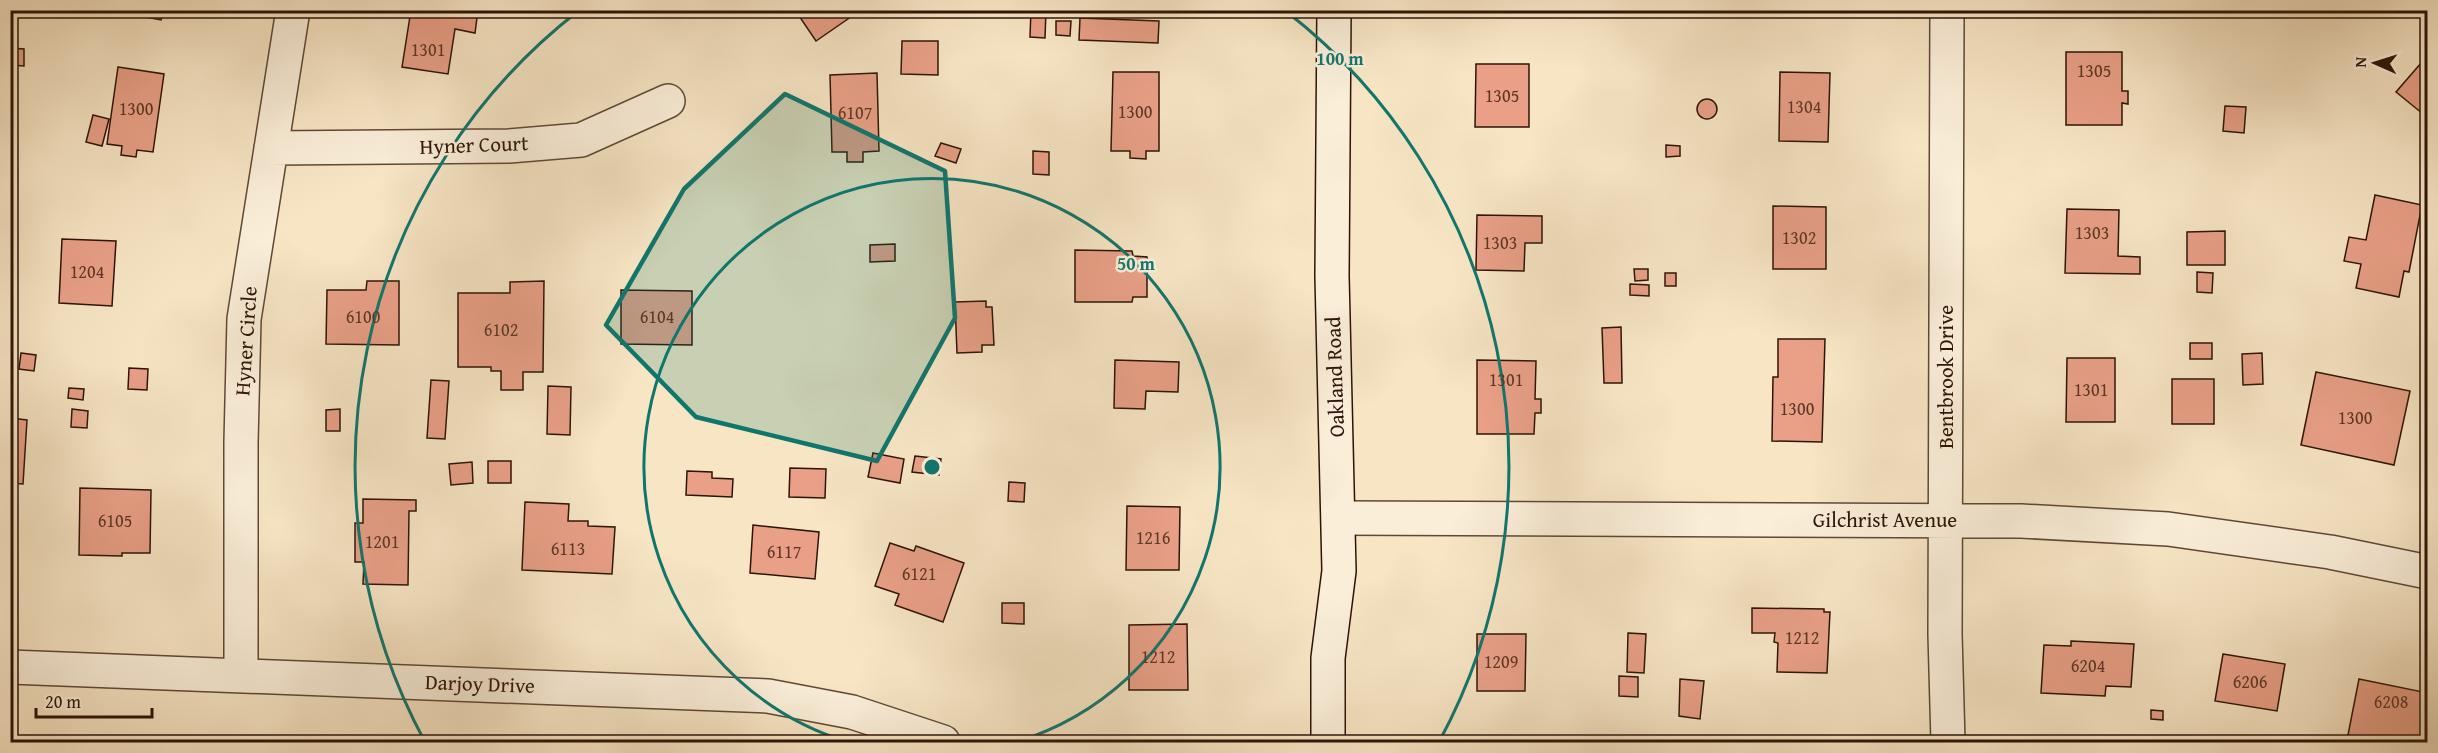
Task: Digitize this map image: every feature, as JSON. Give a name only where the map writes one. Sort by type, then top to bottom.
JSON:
[{"type":"street","name":"Hyner Circle","points":[[241,675],[244,319],[293,10]]},
{"type":"street","name":"Oakland Road","points":[[1328,742],[1328,658],[1339,571],[1332,276],[1334,10]]},
{"type":"street","name":"Bentbrook Drive","points":[[1947,10],[1945,634],[1948,742]]},
{"type":"street","name":"Hyner Court","points":[[271,148],[509,146],[580,140],[668,101]]},
{"type":"street","name":"Gilchrist Avenue","points":[[1339,518],[2022,521],[2168,529],[2330,552],[2427,572]]},
{"type":"street","name":"Darjoy Drive","points":[[10,667],[768,696],[852,712],[943,742]]},
{"type":"highlighted area","points":[[785,94],[945,171],[955,318],[877,461],[696,417],[606,325],[684,189]]},
{"type":"building","points":[[146,10],[179,10],[178,14],[163,12],[161,20],[145,17]]},
{"type":"building","points":[[411,10],[478,10],[475,33],[455,29],[448,74],[402,67]]},
{"type":"building","points":[[795,10],[853,10],[855,14],[816,41]]},
{"type":"building","points":[[1031,10],[1046,10],[1045,38],[1030,37]]},
{"type":"building","points":[[1129,10],[1146,10],[1147,17],[1129,17]]},
{"type":"building","points":[[1080,18],[1159,21],[1158,43],[1079,40]]},
{"type":"building","points":[[1056,21],[1071,21],[1070,36],[1056,35]]},
{"type":"building","points":[[902,41],[938,41],[938,75],[901,74]]},
{"type":"building","points":[[10,48],[24,49],[24,66],[10,65]]},
{"type":"building","points":[[2066,52],[2122,52],[2122,91],[2128,91],[2128,104],[2122,103],[2122,125],[2066,125]]},
{"type":"building","points":[[2428,55],[2428,118],[2396,92]]},
{"type":"building","points":[[1476,64],[1529,64],[1529,127],[1475,127]]},
{"type":"building","points":[[118,67],[164,74],[153,152],[137,150],[136,157],[121,155],[122,146],[107,144]]},
{"type":"building","points":[[1113,72],[1159,72],[1159,151],[1146,151],[1146,159],[1130,158],[1130,151],[1111,151]]},
{"type":"building","points":[[1780,72],[1830,73],[1828,142],[1779,141]]},
{"type":"building","points":[[877,73],[879,151],[863,152],[863,162],[847,162],[847,152],[832,152],[830,75]]},
{"type":"building","points":[[1703,99],[1711,99],[1717,105],[1717,113],[1711,119],[1703,119],[1697,113],[1697,105]]},
{"type":"building","points":[[2225,106],[2246,107],[2244,133],[2223,131]]},
{"type":"building","points":[[93,115],[109,119],[102,146],[86,142]]},
{"type":"building","points":[[941,143],[961,149],[956,163],[935,156]]},
{"type":"building","points":[[1666,145],[1680,146],[1680,156],[1666,157]]},
{"type":"building","points":[[1033,151],[1049,152],[1049,175],[1033,174]]},
{"type":"building","points":[[2375,195],[2422,205],[2409,272],[2404,271],[2399,297],[2356,288],[2361,264],[2344,261],[2349,237],[2366,240]]},
{"type":"building","points":[[1773,206],[1826,207],[1826,269],[1773,269]]},
{"type":"building","points":[[2067,209],[2119,210],[2118,256],[2140,257],[2140,274],[2065,273]]},
{"type":"building","points":[[1477,215],[1542,216],[1542,243],[1525,243],[1524,271],[1476,270]]},
{"type":"building","points":[[2225,231],[2225,265],[2187,265],[2187,232]]},
{"type":"building","points":[[62,239],[116,241],[112,306],[59,303]]},
{"type":"building","points":[[895,244],[895,261],[870,262],[870,245]]},
{"type":"building","points":[[1075,250],[1132,251],[1133,256],[1147,257],[1147,297],[1133,297],[1132,302],[1075,302]]},
{"type":"building","points":[[1634,269],[1648,269],[1648,280],[1635,281]]},
{"type":"building","points":[[2197,272],[2213,273],[2212,293],[2197,292]]},
{"type":"building","points":[[1665,273],[1676,273],[1676,286],[1665,286]]},
{"type":"building","points":[[367,281],[399,281],[399,345],[326,344],[327,290],[366,290]]},
{"type":"building","points":[[544,281],[543,372],[523,372],[523,390],[501,390],[501,371],[491,371],[491,367],[458,367],[458,293],[510,293],[510,282]]},
{"type":"building","points":[[1630,284],[1649,285],[1649,296],[1630,295]]},
{"type":"building","points":[[621,290],[692,291],[692,345],[621,344]]},
{"type":"building","points":[[986,301],[986,307],[992,307],[994,345],[982,345],[982,352],[957,353],[955,302]]},
{"type":"building","points":[[1621,327],[1622,383],[1604,383],[1602,328]]},
{"type":"building","points":[[1778,339],[1825,339],[1822,442],[1772,441],[1773,377],[1778,377]]},
{"type":"building","points":[[2190,343],[2212,343],[2212,359],[2190,359]]},
{"type":"building","points":[[21,353],[36,355],[34,371],[19,369]]},
{"type":"building","points":[[2262,353],[2263,384],[2243,385],[2242,354]]},
{"type":"building","points":[[2067,358],[2115,358],[2115,422],[2066,422]]},
{"type":"building","points":[[1115,360],[1179,362],[1178,392],[1146,391],[1145,409],[1114,408]]},
{"type":"building","points":[[1477,360],[1536,361],[1535,399],[1541,399],[1541,413],[1535,413],[1534,434],[1477,434]]},
{"type":"building","points":[[129,368],[148,369],[147,390],[128,389]]},
{"type":"building","points":[[2316,372],[2410,391],[2394,465],[2301,445]]},
{"type":"building","points":[[2172,379],[2214,379],[2214,424],[2172,424]]},
{"type":"building","points":[[431,380],[449,381],[445,439],[427,438]]},
{"type":"building","points":[[548,386],[571,387],[570,435],[547,434]]},
{"type":"building","points":[[69,388],[84,389],[83,400],[68,398]]},
{"type":"building","points":[[72,409],[88,411],[87,428],[71,427]]},
{"type":"building","points":[[340,409],[340,431],[326,431],[326,410]]},
{"type":"building","points":[[10,418],[27,420],[23,484],[10,483]]},
{"type":"building","points":[[873,453],[904,459],[900,483],[868,477]]},
{"type":"building","points":[[915,456],[941,459],[939,475],[912,472]]},
{"type":"building","points":[[488,461],[511,461],[511,483],[488,483]]},
{"type":"building","points":[[472,462],[473,483],[451,485],[449,464]]},
{"type":"building","points":[[790,468],[826,469],[825,498],[789,497]]},
{"type":"building","points":[[687,471],[712,472],[712,478],[733,479],[732,497],[686,495]]},
{"type":"building","points":[[1009,482],[1025,483],[1024,502],[1008,501]]},
{"type":"building","points":[[80,488],[151,490],[150,553],[122,553],[122,556],[79,555]]},
{"type":"building","points":[[363,499],[416,500],[416,511],[409,511],[408,585],[363,584],[364,562],[355,562],[355,523],[363,523]]},
{"type":"building","points":[[525,502],[569,504],[568,521],[588,521],[588,526],[615,527],[612,574],[522,570]]},
{"type":"building","points":[[1127,506],[1180,507],[1179,570],[1126,570]]},
{"type":"building","points":[[753,525],[819,532],[815,579],[750,573]]},
{"type":"building","points":[[890,543],[914,551],[916,546],[964,563],[943,622],[895,605],[899,594],[875,586]]},
{"type":"building","points":[[1002,603],[1024,603],[1024,624],[1002,623]]},
{"type":"building","points":[[1752,608],[1824,609],[1824,612],[1830,612],[1827,673],[1777,672],[1778,643],[1774,642],[1775,633],[1752,633]]},
{"type":"building","points":[[1187,624],[1188,690],[1129,690],[1129,625]]},
{"type":"building","points":[[1628,633],[1646,634],[1644,673],[1627,672]]},
{"type":"building","points":[[1477,634],[1526,634],[1525,691],[1477,691]]},
{"type":"building","points":[[2071,641],[2134,644],[2131,687],[2106,686],[2105,696],[2041,693],[2044,645],[2071,646]]},
{"type":"building","points":[[2223,654],[2285,664],[2277,711],[2215,701]]},
{"type":"building","points":[[1619,676],[1638,677],[1638,697],[1619,696]]},
{"type":"building","points":[[1680,679],[1704,681],[1700,719],[1679,716]]},
{"type":"building","points":[[2359,679],[2428,693],[2428,712],[2422,742],[2366,742],[2367,739],[2348,735]]},
{"type":"building","points":[[2151,710],[2163,711],[2163,720],[2151,719]]}]
